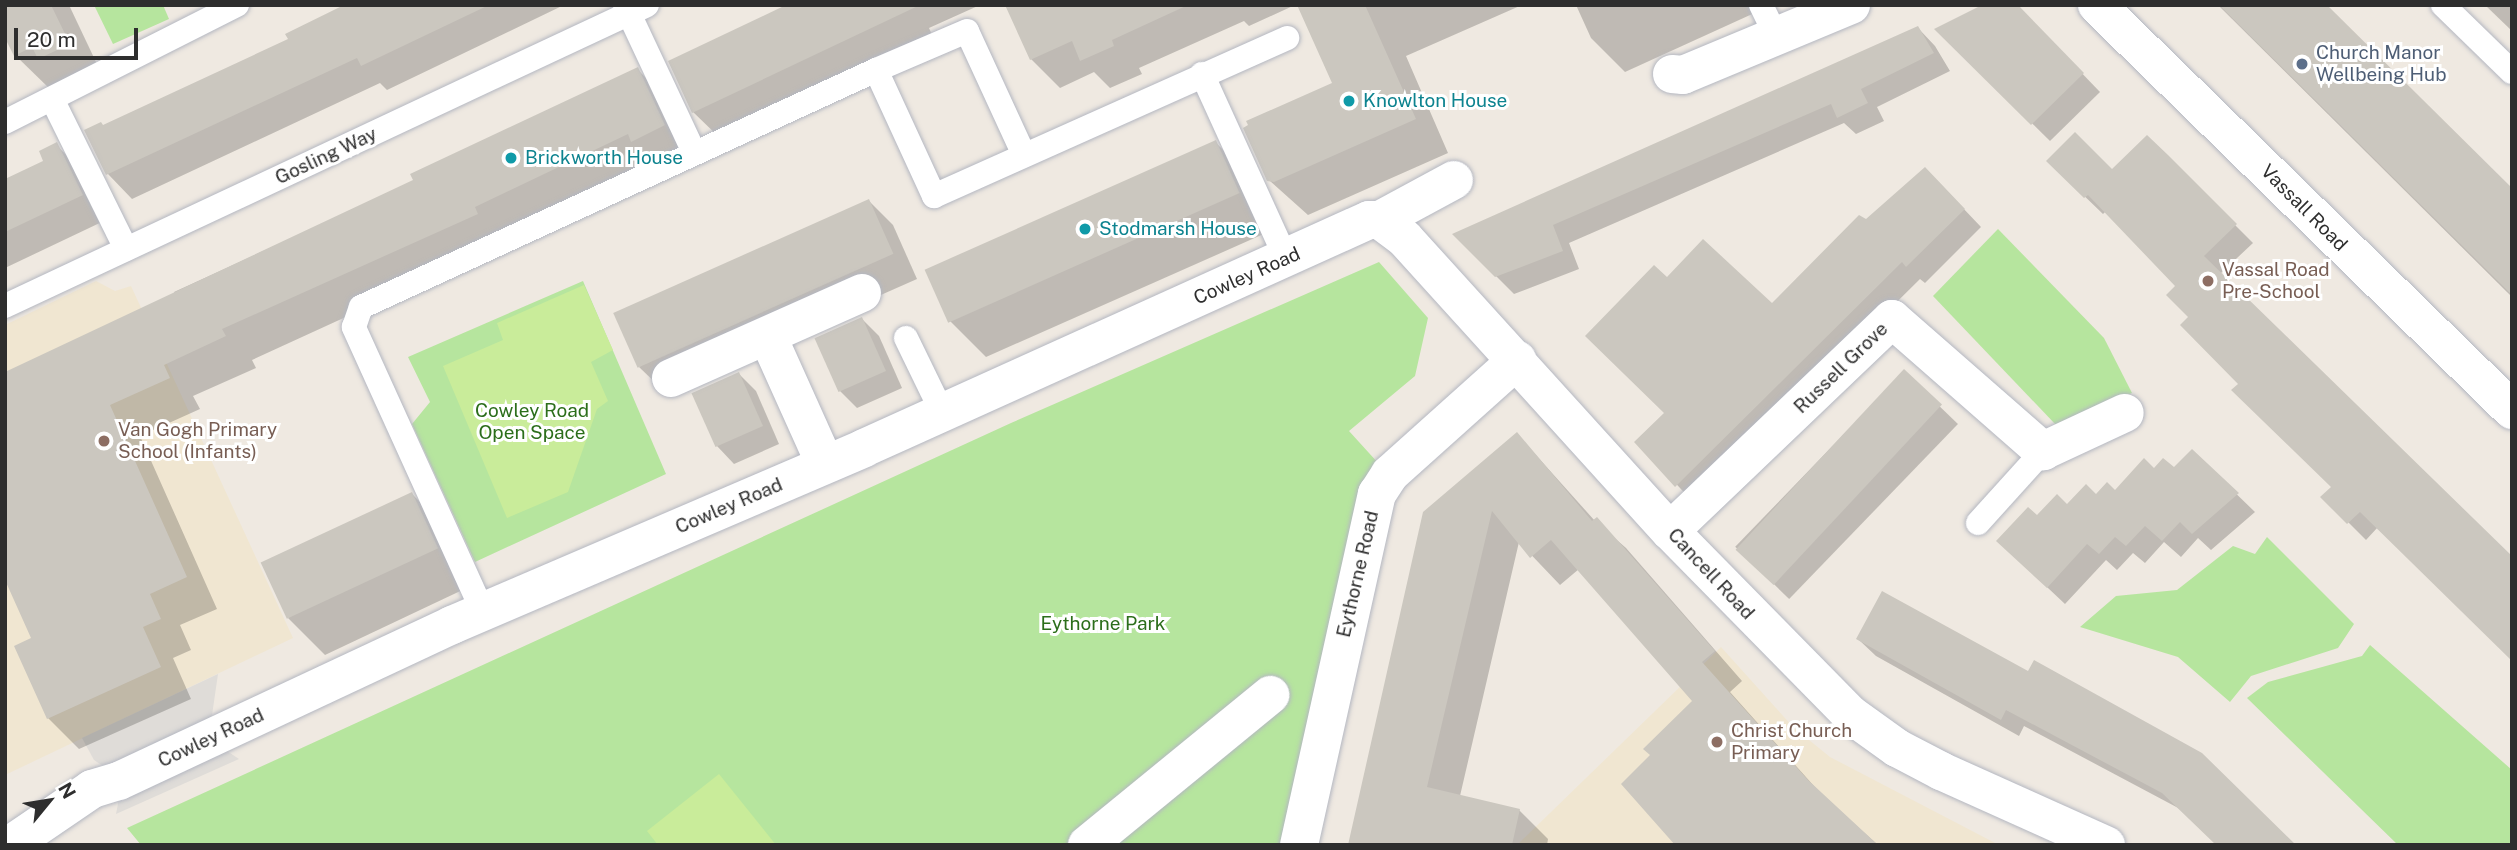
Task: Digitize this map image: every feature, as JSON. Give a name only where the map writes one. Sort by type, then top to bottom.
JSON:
[{"type":"street","points":[[1672,74],[1683,75],[1768,21],[1851,5]]},
{"type":"street","name":"Vassall Road","points":[[2097,5],[2512,410]]},
{"type":"street","name":"Cowley Road","points":[[24,841],[92,789],[130,776],[483,612],[825,464],[1369,220],[1380,220],[1454,180]]},
{"type":"street","name":"Cancell Road","points":[[1380,220],[1393,227],[1670,531],[1851,715],[1897,748],[1941,771],[2106,845]]},
{"type":"street","points":[[671,378],[862,293]]},
{"type":"street","name":"Russell Grove","points":[[1670,531],[1892,319],[2042,451]]},
{"type":"street","points":[[768,337],[825,464]]},
{"type":"street","name":"Eythorne Road","points":[[1298,845],[1377,494],[1390,474],[1517,360]]},
{"type":"street","points":[[2042,451],[2126,413]]},
{"type":"street","points":[[1087,845],[1270,695]]},
{"type":"lane","points":[[5,122],[237,5]]},
{"type":"lane","points":[[2443,5],[2512,72]]},
{"type":"lane","points":[[633,8],[694,152]]},
{"type":"lane","name":"Gosling Way","points":[[5,306],[633,8]]},
{"type":"lane","points":[[483,612],[354,327],[361,307],[694,152],[967,31],[1024,155]]},
{"type":"lane","points":[[876,70],[934,196],[1287,38]]},
{"type":"lane","points":[[1202,74],[1286,258]]},
{"type":"lane","points":[[52,99],[126,249]]},
{"type":"lane","points":[[906,338],[942,412]]},
{"type":"lane","points":[[1979,523],[2042,451]]},
{"type":"shaded area","name":"Van Gogh Primary School (Infants)","points":[[96,281],[115,291],[131,286],[293,638],[5,775],[5,325]]},
{"type":"shaded area","name":"Christ Church Primary","points":[[1721,647],[1793,727],[1830,757],[1999,845],[1517,845]]},
{"type":"shaded area","points":[[218,674],[210,729],[115,774],[94,760],[82,738]]},
{"type":"shaded area","points":[[218,745],[239,759],[116,814],[121,789]]},
{"type":"green space","points":[[94,5],[163,5],[169,19],[113,44]]},
{"type":"green space","points":[[1998,229],[2104,338],[2132,393],[2056,425],[1933,296]]},
{"type":"green space","name":"Eythorne Park","points":[[1379,262],[1428,318],[1415,376],[1349,431],[1379,464],[1358,495],[1280,845],[141,845],[127,828],[1011,423]]},
{"type":"green space","name":"Cowley Road Open Space","points":[[583,281],[666,474],[475,562],[412,424],[430,402],[408,357]]},
{"type":"green space","points":[[584,285],[613,350],[591,362],[608,401],[597,409],[568,492],[507,518],[443,366],[503,340],[497,323]]},
{"type":"green space","points":[[2267,537],[2354,624],[2338,648],[2251,676],[2230,702],[2178,657],[2080,627],[2116,596],[2177,590],[2233,546],[2255,554]]},
{"type":"green space","points":[[2370,645],[2512,770],[2512,845],[2398,845],[2247,698],[2268,682],[2362,656]]},
{"type":"green space","points":[[719,774],[776,845],[658,845],[647,831]]},
{"type":"building","points":[[5,5],[51,5],[70,44],[38,59],[32,47],[14,56],[5,38]]},
{"type":"building","points":[[344,5],[489,5],[361,66],[357,58],[106,175],[84,130],[101,122],[103,125],[288,39],[285,34]]},
{"type":"building","points":[[786,5],[920,5],[692,113],[668,61]]},
{"type":"building","points":[[1005,5],[1188,5],[1112,40],[1114,46],[1080,61],[1072,41],[1030,60]]},
{"type":"building","name":"Knowlton House","points":[[1297,5],[1365,5],[1416,119],[1274,182],[1267,181],[1243,128],[1248,125],[1246,121],[1332,83]]},
{"type":"building","points":[[1982,5],[2018,5],[2084,73],[2031,125],[1934,29]]},
{"type":"building","points":[[2219,5],[2327,5],[2512,188],[2512,295]]},
{"type":"building","points":[[1918,26],[1934,53],[1861,89],[1868,103],[1837,118],[1831,104],[1553,225],[1563,251],[1495,277],[1452,234]]},
{"type":"building","points":[[638,67],[665,125],[631,142],[628,134],[475,207],[478,214],[222,329],[226,336],[164,365],[170,378],[110,405],[187,577],[150,594],[161,619],[143,627],[161,667],[47,719],[14,646],[31,638],[5,580],[5,372],[413,180],[410,174]]},
{"type":"building","points":[[2075,132],[2112,169],[2147,135],[2168,155],[2237,224],[2204,256],[2512,556],[2512,661],[2360,512],[2347,524],[2320,497],[2331,487],[2231,390],[2238,384],[2180,325],[2188,317],[2166,295],[2175,286],[2088,195],[2084,198],[2046,161]]},
{"type":"building","name":"Stodmarsh House","points":[[1216,140],[1240,193],[948,323],[925,270]]},
{"type":"building","points":[[57,142],[83,195],[5,232],[5,179],[43,161],[39,151]]},
{"type":"building","points":[[1925,167],[1965,209],[1906,267],[1902,262],[1675,487],[1634,442],[1664,413],[1585,336],[1654,265],[1667,277],[1703,239],[1772,303],[1859,215],[1866,219]]},
{"type":"building","points":[[869,199],[893,254],[638,368],[613,313]]},
{"type":"building","points":[[862,317],[886,371],[838,392],[814,338]]},
{"type":"building","points":[[1904,369],[1942,404],[1774,585],[1736,550]]},
{"type":"building","points":[[739,372],[763,426],[715,447],[691,393]]},
{"type":"building","points":[[1517,432],[1592,521],[1597,517],[1715,651],[1702,662],[1808,780],[1878,845],[1675,845],[1621,784],[1650,755],[1643,749],[1692,701],[1551,540],[1530,558],[1492,511],[1427,787],[1520,809],[1512,845],[1348,845],[1423,512]]},
{"type":"building","points":[[2192,449],[2239,493],[2192,534],[2180,522],[2162,541],[2145,526],[2126,546],[2115,537],[2099,554],[2087,544],[2047,588],[1996,541],[2028,507],[2037,515],[2057,494],[2067,504],[2086,484],[2096,494],[2107,482],[2115,490],[2144,458],[2154,468],[2163,458],[2174,467]]},
{"type":"building","points":[[412,492],[438,548],[287,619],[261,563]]},
{"type":"building","points":[[1882,591],[2028,671],[2034,660],[2202,753],[2296,845],[2216,845],[2162,793],[2006,710],[2001,720],[1856,639]]},
{"type":"place","name":"Church Manor Wellbeing Hub","points":[[2302,64]]},
{"type":"place","name":"Knowlton House","points":[[1349,101]]},
{"type":"place","name":"Brickworth House","points":[[511,158]]},
{"type":"place","name":"Stodmarsh House","points":[[1085,229]]},
{"type":"place","name":"Vassal Road Pre-School","points":[[2208,281]]},
{"type":"place","name":"Van Gogh Primary School (Infants)","points":[[104,441]]},
{"type":"place","name":"Christ Church Primary","points":[[1717,742]]}]
